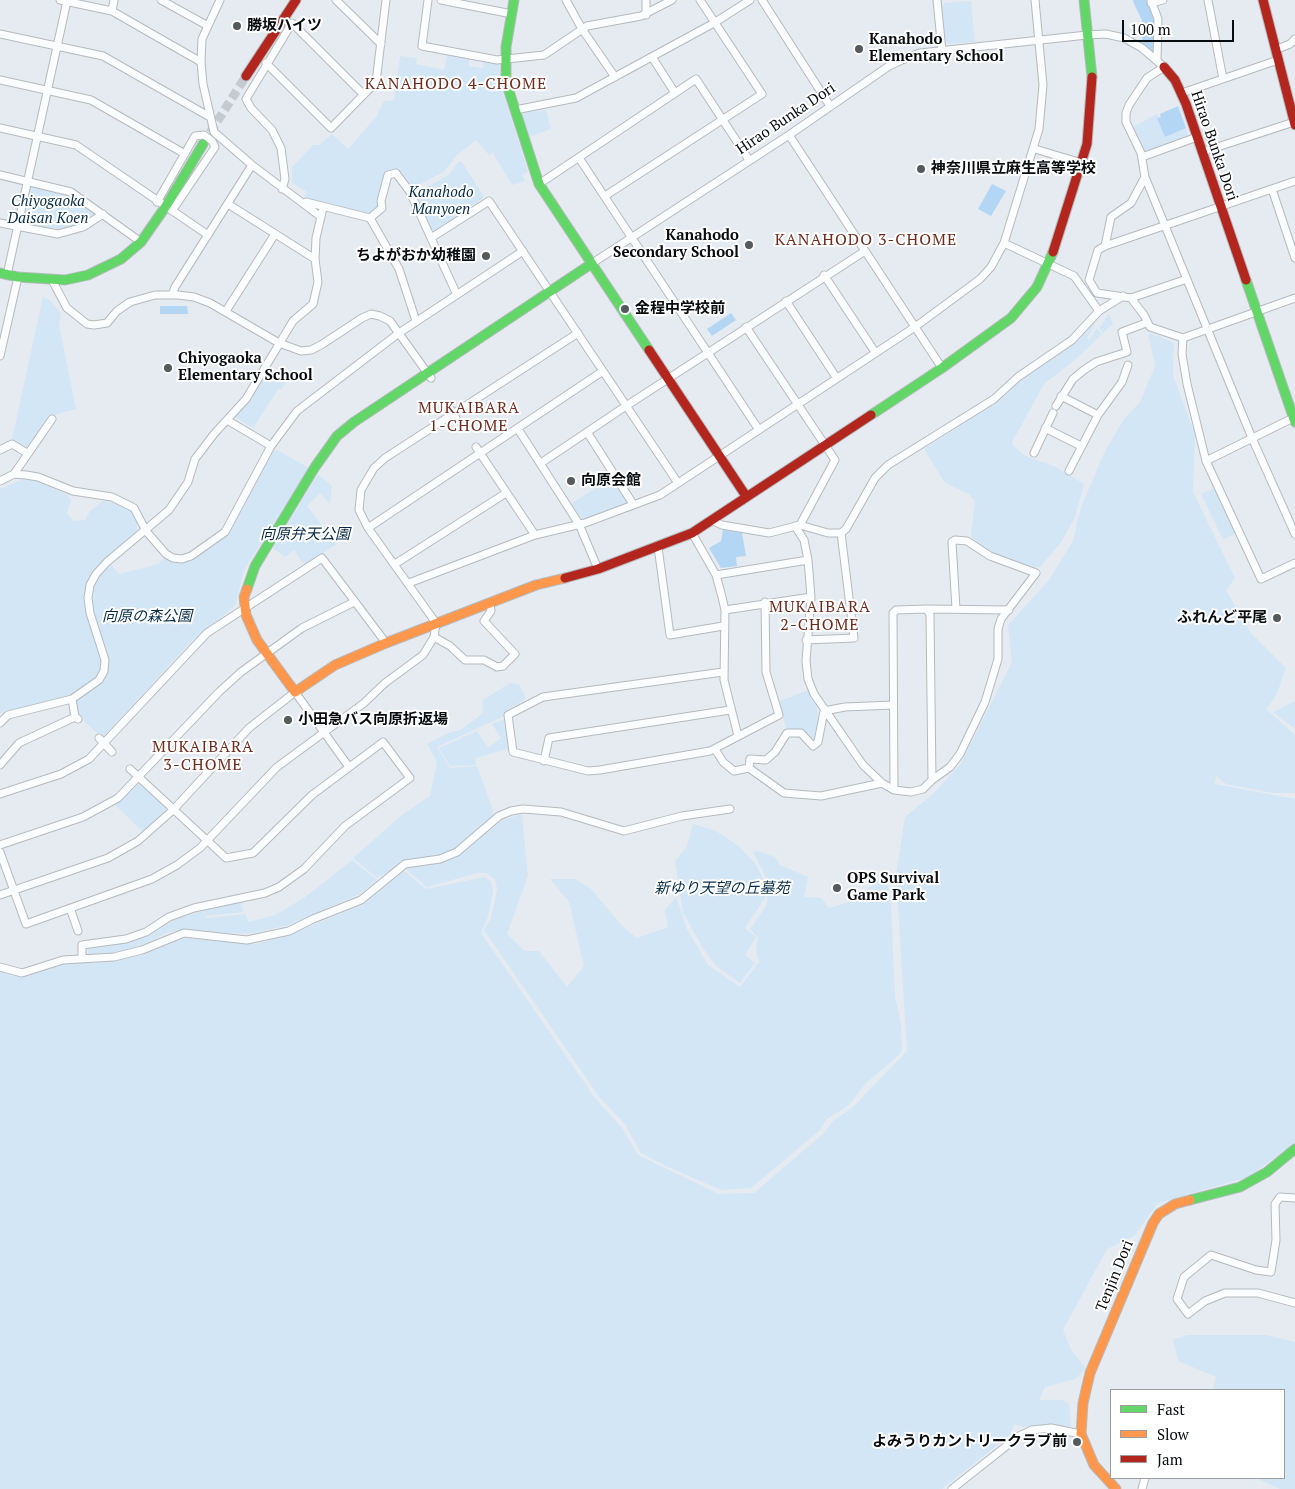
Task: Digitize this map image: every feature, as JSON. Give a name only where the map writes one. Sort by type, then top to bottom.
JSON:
[{"type":"street","points":[[112,12],[114,0]]},
{"type":"street","points":[[161,0],[208,26]]},
{"type":"street","points":[[220,0],[202,39],[201,62],[214,132],[282,189],[321,217]]},
{"type":"street","points":[[246,76],[282,18],[296,0]]},
{"type":"street","points":[[336,0],[380,44]]},
{"type":"street","points":[[266,63],[331,128],[376,82],[386,0]]},
{"type":"street","points":[[428,0],[422,46],[497,60],[544,55],[582,29],[646,15],[672,0]]},
{"type":"street","points":[[440,0],[512,14]]},
{"type":"street","points":[[514,0],[506,58],[506,82],[539,184],[746,496]]},
{"type":"street","points":[[566,0],[582,29],[615,77]]},
{"type":"street","points":[[646,0],[646,15]]},
{"type":"street","points":[[605,196],[762,94],[700,0]]},
{"type":"street","points":[[515,110],[576,98],[714,23],[750,0]]},
{"type":"street","points":[[762,0],[830,106]]},
{"type":"street","points":[[942,0],[937,0],[942,50]]},
{"type":"street","points":[[409,584],[535,535],[579,524],[660,495],[915,326],[980,279],[991,267],[1004,243],[1035,149],[1042,111],[1043,85],[1034,0]]},
{"type":"street","points":[[0,895],[108,858],[138,841],[173,810],[249,728],[295,692],[335,665],[436,623],[558,578],[598,569],[692,533],[942,368],[1011,318],[1037,287],[1050,263],[1087,144],[1092,82],[1084,0]]},
{"type":"street","points":[[1163,0],[1151,2],[1158,19],[1160,64],[1147,78],[1126,113],[1126,122],[1142,157],[1145,177],[1165,226],[1252,438],[1295,534]]},
{"type":"street","points":[[1208,0],[1223,79]]},
{"type":"street","points":[[1202,152],[1295,123],[1263,0]]},
{"type":"street","points":[[201,62],[112,12],[63,1],[57,46],[38,136],[18,227],[4,274],[52,280],[77,278],[100,270],[121,259],[141,242],[206,141],[214,132]]},
{"type":"street","points":[[282,189],[285,179],[281,148],[272,130],[251,108],[246,99],[266,63],[292,23],[363,94]]},
{"type":"street","points":[[0,34],[103,56],[210,117]]},
{"type":"street","name":"Hirao Bunka Dori","points":[[591,264],[790,134],[889,66],[920,53],[1106,34],[1124,38],[1142,48],[1160,64],[1182,93],[1294,419]]},
{"type":"street","points":[[1276,50],[1295,40]]},
{"type":"street","points":[[652,57],[675,93]]},
{"type":"street","points":[[1182,93],[1278,60]]},
{"type":"street","points":[[539,184],[696,79],[749,160]]},
{"type":"street","points":[[0,80],[91,100],[185,154]]},
{"type":"street","points":[[0,128],[76,145],[208,235]]},
{"type":"street","points":[[790,134],[942,368]]},
{"type":"street","points":[[165,206],[185,154],[195,136],[204,135],[206,141]]},
{"type":"street","points":[[1142,157],[1197,137]]},
{"type":"street","points":[[1035,149],[1082,162]]},
{"type":"street","points":[[578,158],[632,236],[759,430]]},
{"type":"street","points":[[172,295],[175,287],[252,165]]},
{"type":"street","points":[[370,218],[382,208],[381,201],[388,175],[396,173],[410,192],[457,294]]},
{"type":"street","points":[[0,176],[71,192],[141,242]]},
{"type":"street","points":[[1105,246],[1111,217],[1131,203],[1145,177]]},
{"type":"street","points":[[1187,278],[1131,298],[1097,293],[1089,280],[1098,250],[1105,246],[1221,208],[1295,181]]},
{"type":"street","points":[[1272,189],[1295,258]]},
{"type":"street","points":[[431,238],[489,200],[678,483]]},
{"type":"street","points":[[300,201],[370,218],[399,269],[416,321]]},
{"type":"street","points":[[228,204],[315,259]]},
{"type":"street","points":[[0,723],[8,715],[72,699],[99,680],[104,671],[104,652],[90,613],[88,598],[90,585],[96,574],[107,562],[169,510],[188,482],[195,459],[246,399],[278,343],[293,322],[313,304],[318,282],[315,259],[323,208]]},
{"type":"street","points":[[0,222],[58,234],[83,227],[103,214]]},
{"type":"street","points":[[226,311],[275,234]]},
{"type":"street","points":[[1004,243],[1050,263],[1074,276],[1099,311]]},
{"type":"street","points":[[14,474],[38,477],[73,491],[112,497],[129,504],[137,512],[146,531],[166,554],[173,558],[182,559],[191,556],[225,532],[271,446],[298,411],[399,333],[523,251]]},
{"type":"street","points":[[542,463],[746,327],[865,251]]},
{"type":"street","points":[[349,767],[267,654],[250,627],[245,608],[245,591],[252,571],[315,468],[337,436],[354,422],[429,376],[591,264]]},
{"type":"street","points":[[824,276],[875,352]]},
{"type":"street","points":[[0,356],[4,323],[18,277]]},
{"type":"street","points":[[52,280],[67,308],[79,319],[94,325],[107,323],[117,311],[130,302],[155,295],[194,297],[226,311],[293,350],[311,350],[349,325],[371,314],[380,316],[390,321],[429,376]]},
{"type":"street","points":[[711,520],[722,525],[769,533],[797,525],[828,533],[841,533],[846,530],[876,478],[888,465],[999,396],[1018,377],[1072,340],[1099,311],[1123,296]]},
{"type":"street","points":[[1131,298],[1144,315],[1146,323],[1150,327],[1184,338],[1295,298]]},
{"type":"street","points":[[786,301],[836,377]]},
{"type":"street","points":[[1034,453],[1061,396],[1074,379],[1096,362],[1128,352],[1122,332],[1146,323]]},
{"type":"street","points":[[746,327],[835,460],[797,525]]},
{"type":"street","points":[[0,852],[26,924],[152,879],[177,865],[206,841],[277,767],[423,655],[434,637],[436,623],[396,564],[368,528],[359,510],[358,500],[361,490],[374,468],[385,458],[455,416],[578,333]]},
{"type":"street","points":[[1184,338],[1182,354],[1187,384],[1206,461],[1261,579],[1295,563]]},
{"type":"street","points":[[1069,472],[1080,446],[1098,415],[1122,382],[1128,365]]},
{"type":"street","points":[[368,528],[604,371]]},
{"type":"street","points":[[1061,396],[1098,415]]},
{"type":"street","points":[[448,406],[455,416]]},
{"type":"street","points":[[0,481],[14,474],[52,419]]},
{"type":"street","points":[[1206,461],[1294,419]]},
{"type":"street","points":[[227,420],[271,446]]},
{"type":"street","points":[[1045,428],[1080,446]]},
{"type":"street","points":[[518,429],[542,463],[579,524],[598,569]]},
{"type":"street","points":[[588,432],[633,504]]},
{"type":"street","points":[[0,450],[12,444],[27,453]]},
{"type":"street","points":[[476,447],[535,535]]},
{"type":"street","points":[[396,564],[506,493]]},
{"type":"street","points":[[797,525],[804,540],[808,560],[811,597],[806,640],[808,679],[824,711],[863,765],[882,783],[894,790],[911,792],[923,789],[950,766],[960,754],[985,702],[998,659],[998,629],[1001,619],[1036,573],[990,556],[967,541],[955,540],[952,542],[956,609]]},
{"type":"street","points":[[692,533],[716,575],[724,610],[723,672],[730,710],[738,736]]},
{"type":"street","points":[[806,640],[854,638],[841,533]]},
{"type":"street","points":[[658,547],[670,635],[723,626]]},
{"type":"street","points":[[0,794],[76,767],[104,745],[207,633],[322,558],[386,643]]},
{"type":"street","points":[[716,575],[808,560]]},
{"type":"street","points":[[724,610],[765,602],[811,597]]},
{"type":"street","points":[[0,845],[98,810],[118,798],[219,692],[302,628],[354,602]]},
{"type":"street","points":[[723,672],[543,697],[508,715],[513,752],[588,771],[715,749],[779,715],[766,672],[765,602]]},
{"type":"street","points":[[434,637],[450,646],[465,660],[484,660],[497,667],[503,666],[515,654],[484,621],[491,610],[490,604]]},
{"type":"street","points":[[927,609],[930,615],[932,780]]},
{"type":"street","points":[[894,790],[892,613],[896,610],[927,609],[1008,610]]},
{"type":"street","points":[[0,765],[19,744],[77,718],[72,699]]},
{"type":"street","points":[[824,711],[845,707],[893,705]]},
{"type":"street","points":[[544,761],[549,738],[730,710]]},
{"type":"street","points":[[749,768],[750,759],[766,760],[775,752],[787,733],[800,733],[813,746],[818,742],[824,711]]},
{"type":"street","points":[[99,738],[112,752]]},
{"type":"street","points":[[82,958],[82,945],[126,939],[146,932],[169,917],[194,908],[265,893],[279,887],[304,869],[345,826],[410,778],[383,742],[312,795],[252,853],[226,858],[130,769]]},
{"type":"street","points":[[715,749],[722,762],[734,771],[749,768],[784,794],[810,797],[882,783]]},
{"type":"street","points":[[0,967],[22,973],[58,962],[128,954],[184,933],[247,940],[289,931],[313,919],[361,900],[405,864],[440,859],[457,852],[499,816],[511,811],[523,809],[561,812],[624,831],[682,816],[730,809]]},
{"type":"street","points":[[70,908],[78,931]]},
{"type":"street","name":"Tenjin Dori","points":[[1116,1489],[1094,1465],[1081,1434],[1085,1387],[1142,1246],[1159,1214],[1175,1204],[1240,1187],[1267,1172],[1295,1149]]},
{"type":"street","points":[[1295,1198],[1280,1197],[1275,1204],[1276,1240],[1271,1272],[1256,1270],[1211,1254],[1184,1277],[1177,1299],[1188,1314],[1205,1301],[1225,1293],[1258,1293],[1295,1303]]},
{"type":"street","points":[[952,1489],[1014,1440],[1032,1430],[1051,1428],[1081,1434]]},
{"type":"green space","points":[[971,1],[975,42],[949,44],[945,41],[941,8],[945,3]]},
{"type":"green space","points":[[447,54],[469,58],[469,66],[483,68],[484,61],[497,63],[499,66],[502,89],[528,172],[522,175],[525,181],[512,185],[493,153],[489,155],[476,140],[457,155],[445,171],[413,188],[410,187],[397,170],[386,171],[377,207],[369,214],[304,197],[307,192],[292,183],[292,167],[313,145],[319,145],[332,134],[348,149],[376,117],[384,101],[394,100],[400,56],[417,58],[416,64],[444,70]]},
{"type":"green space","points":[[546,110],[551,129],[528,137],[522,116],[524,113]]},
{"type":"green space","points":[[1157,114],[1165,137],[1186,128],[1189,138],[1144,154],[1131,128]]},
{"type":"green space","name":"Kanahodo Manyoen","points":[[458,162],[462,162],[483,195],[482,199],[435,231],[430,229],[416,196],[417,192],[449,175]]},
{"type":"green space","name":"Chiyogaoka Daisan Koen","points":[[33,187],[71,195],[94,212],[95,216],[78,226],[63,230],[51,231],[23,225],[21,223],[29,189]]},
{"type":"green space","points":[[43,296],[52,302],[61,314],[59,324],[76,409],[49,416],[27,447],[12,440]]},
{"type":"green space","points":[[1109,314],[1113,324],[1103,333],[1099,328]]},
{"type":"green space","points":[[1099,316],[1087,338],[1090,340],[1097,328],[1102,334],[1076,359],[1044,384],[1012,442],[1013,446],[1026,456],[1054,466],[1084,484],[1075,517],[1062,541],[1041,566],[1033,568],[992,553],[974,540],[971,535],[975,501],[969,494],[945,483],[924,449],[1003,398],[1022,378],[1079,340]]},
{"type":"green space","points":[[1148,332],[1174,343],[1173,376],[1195,434],[1193,492],[1235,578],[1226,590],[1250,632],[1286,668],[1276,696],[1266,709],[1295,735],[1295,793],[1273,793],[1226,784],[1216,776],[1215,784],[1295,799],[1295,1143],[1248,1177],[1158,1203],[1134,1236],[1107,1249],[1063,1330],[1071,1349],[1086,1369],[1075,1379],[1045,1387],[1039,1400],[1062,1400],[1069,1404],[1071,1426],[1024,1427],[1014,1424],[1010,1435],[942,1489],[0,1489],[0,971],[11,976],[23,975],[62,964],[88,961],[88,947],[129,943],[149,936],[173,920],[203,911],[206,918],[245,914],[249,922],[275,915],[304,898],[352,860],[377,880],[358,895],[289,925],[253,933],[221,934],[185,929],[166,933],[127,950],[94,956],[92,964],[139,956],[183,938],[256,944],[291,934],[362,905],[403,870],[426,889],[485,877],[491,882],[493,891],[488,917],[481,933],[595,1098],[622,1128],[638,1155],[719,1194],[754,1193],[824,1133],[833,1121],[853,1107],[907,1051],[896,875],[905,817],[935,792],[961,763],[1012,662],[1008,625],[1049,580],[1073,541],[1081,507],[1105,451],[1124,419],[1140,402],[1155,366]]},
{"type":"green space","points":[[269,367],[288,379],[281,390],[279,388],[253,428],[235,417]]},
{"type":"green space","name":"向原の森公園","points":[[277,450],[309,468],[244,570],[235,606],[190,643],[102,738],[79,716],[75,693],[19,710],[5,710],[0,714],[0,489],[23,479],[39,482],[68,495],[71,501],[67,513],[74,521],[85,520],[90,511],[104,500],[123,506],[131,512],[137,522],[137,532],[106,558],[105,561],[109,567],[111,565],[120,574],[158,564],[164,558],[180,563],[191,560],[217,542],[234,524],[271,451]]},
{"type":"green space","name":"向原弁天公園","points":[[318,474],[332,486],[330,504],[320,493],[307,506],[337,544],[304,565],[294,550],[285,557],[273,548]]},
{"type":"green space","points":[[612,477],[627,499],[626,504],[585,520],[579,516],[571,504]]},
{"type":"green space","points":[[1217,487],[1237,533],[1223,540],[1201,494]]},
{"type":"green space","points":[[510,683],[519,684],[526,699],[504,712],[504,716],[437,747],[450,768],[477,766],[497,822],[522,814],[528,876],[507,934],[525,951],[539,951],[567,987],[584,966],[569,902],[550,879],[575,879],[591,889],[624,928],[637,938],[668,927],[665,910],[676,897],[687,929],[708,965],[740,987],[759,962],[756,950],[758,938],[750,929],[766,906],[769,883],[753,852],[758,851],[775,857],[780,865],[808,877],[804,897],[821,898],[829,908],[849,902],[886,876],[891,903],[895,997],[901,1024],[902,1049],[899,1055],[865,1084],[849,1105],[827,1119],[819,1131],[751,1188],[721,1190],[641,1153],[625,1124],[600,1098],[484,930],[491,918],[497,889],[495,879],[486,873],[477,873],[427,887],[401,865],[377,878],[353,858],[402,815],[430,796],[437,762],[427,744],[448,733],[460,730],[477,718],[482,713],[483,700]]},
{"type":"green space","points":[[808,690],[818,711],[816,739],[812,740],[803,729],[786,730],[780,701]]},
{"type":"green space","points":[[1295,701],[1295,729],[1273,712]]},
{"type":"green space","points":[[504,719],[508,749],[475,758],[476,765],[450,766],[439,748],[477,731],[488,748],[501,738],[492,724]]},
{"type":"green space","points":[[137,784],[140,784],[166,808],[166,811],[143,832],[114,804]]},
{"type":"green space","name":"新ゆり天望の丘墓苑","points":[[693,824],[716,831],[740,847],[757,866],[764,881],[765,898],[745,928],[756,937],[745,955],[755,963],[740,983],[716,966],[703,948],[683,913],[675,861],[687,846]]},
{"type":"green space","points":[[241,901],[243,912],[206,916],[204,910]]},
{"type":"green space","points":[[1187,1335],[1267,1335],[1295,1342],[1295,1489],[1280,1489],[1258,1479],[1285,1479],[1285,1389],[1213,1389],[1216,1377],[1178,1361],[1173,1340]]},
{"type":"water","points":[[1178,106],[1186,128],[1165,137],[1157,118],[1161,117],[1160,114]]},
{"type":"water","points":[[992,184],[1006,191],[991,216],[978,209]]},
{"type":"water","points":[[160,306],[187,306],[188,314],[160,314]]},
{"type":"water","points":[[731,313],[736,320],[712,336],[707,329]]},
{"type":"water","points":[[723,530],[742,533],[746,556],[736,557],[737,566],[721,568],[709,548],[721,541]]},
{"type":"waterway","points":[[1140,0],[1149,19],[1149,44],[1153,48]]},
{"type":"tunnel","points":[[203,144],[246,76]]},
{"type":"traffic: fast","points":[[514,0],[506,47],[506,82],[539,184],[649,350]]},
{"type":"traffic: fast","points":[[1084,0],[1092,77]]},
{"type":"traffic: fast","points":[[0,273],[18,277],[65,280],[88,275],[121,259],[141,242],[166,206],[203,144]]},
{"type":"traffic: fast","points":[[871,415],[942,368],[1011,318],[1037,287],[1053,252]]},
{"type":"traffic: fast","points":[[247,589],[255,566],[315,467],[337,436],[354,422],[591,264]]},
{"type":"traffic: fast","points":[[1246,280],[1295,422]]},
{"type":"traffic: fast","points":[[1190,1200],[1240,1187],[1267,1172],[1295,1149]]},
{"type":"traffic: slow","points":[[247,589],[244,597],[246,615],[257,640],[295,692],[335,665],[386,643],[536,585],[565,578]]},
{"type":"traffic: slow","points":[[1116,1489],[1094,1465],[1081,1434],[1083,1403],[1090,1373],[1153,1223],[1159,1214],[1175,1204],[1190,1200]]},
{"type":"traffic: jam","points":[[246,76],[296,0]]},
{"type":"traffic: jam","points":[[1263,0],[1295,125]]},
{"type":"traffic: jam","points":[[1164,67],[1175,80],[1186,104],[1246,280]]},
{"type":"traffic: jam","points":[[1053,252],[1087,144],[1092,77]]},
{"type":"traffic: jam","points":[[649,350],[746,496]]},
{"type":"traffic: jam","points":[[565,578],[598,569],[692,533],[871,415]]},
{"type":"place","name":"勝坂ハイツ","points":[[237,26]]},
{"type":"place","name":"Kanahodo Elementary School","points":[[859,49]]},
{"type":"place","name":"神奈川県立麻生高等学校","points":[[921,169]]},
{"type":"place","name":"Kanahodo Secondary School","points":[[749,245]]},
{"type":"place","name":"ちよがおか幼稚園","points":[[486,256]]},
{"type":"place","name":"金程中学校前","points":[[625,309]]},
{"type":"place","name":"Chiyogaoka Elementary School","points":[[168,368]]},
{"type":"place","name":"向原会館","points":[[571,481]]},
{"type":"place","name":"ふれんど平尾","points":[[1277,618]]},
{"type":"place","name":"小田急バス向原折返場","points":[[288,720]]},
{"type":"place","name":"OPS Survival Game Park","points":[[837,888]]},
{"type":"place","name":"よみうりカントリークラブ前","points":[[1077,1442]]},
{"type":"district","name":"KANAHODO 4-CHOME","points":[[456,84]]},
{"type":"district","name":"KANAHODO 3-CHOME","points":[[866,240]]},
{"type":"district","name":"MUKAIBARA 1-CHOME","points":[[469,417]]},
{"type":"district","name":"MUKAIBARA 2-CHOME","points":[[820,616]]},
{"type":"district","name":"MUKAIBARA 3-CHOME","points":[[203,756]]}]
